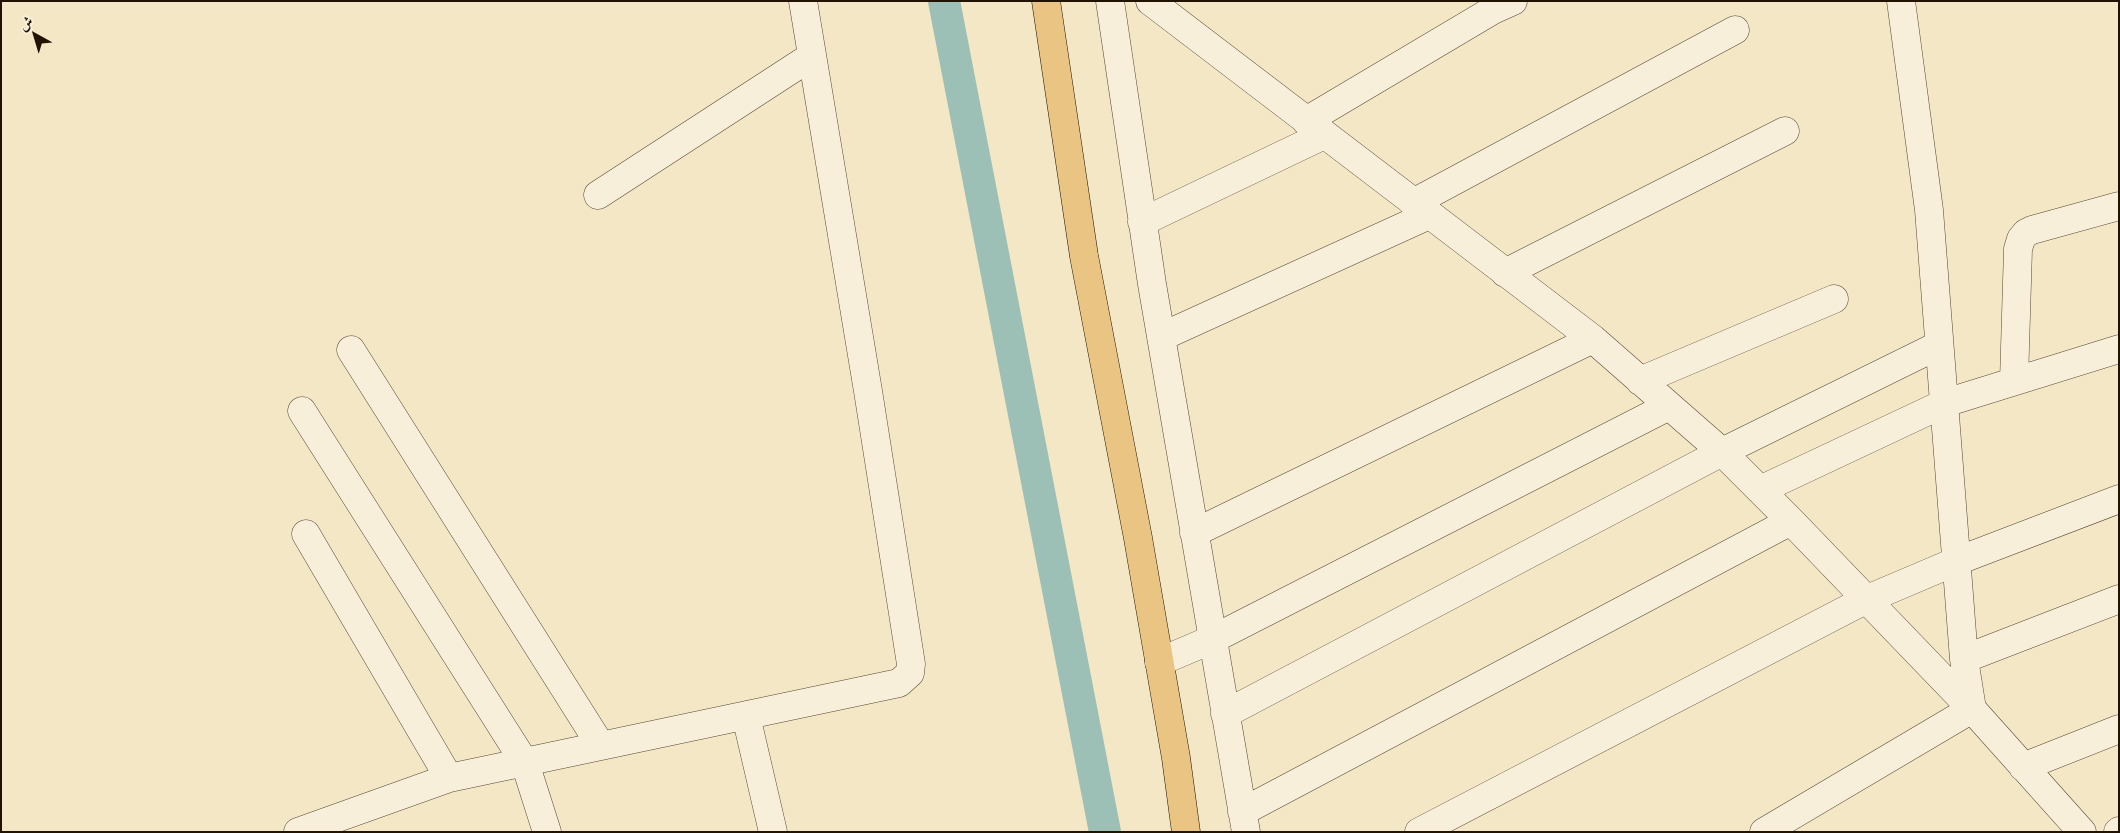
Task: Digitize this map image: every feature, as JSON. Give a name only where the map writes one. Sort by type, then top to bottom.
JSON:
[{"type":"main road","points":[[1046,1],[1084,256],[1136,528],[1186,832]]},
{"type":"street","points":[[298,832],[449,778],[899,684],[910,673],[911,664],[868,391],[803,1]]},
{"type":"street","points":[[1110,1],[1142,222],[1244,822],[1791,521]]},
{"type":"street","points":[[1150,1],[1593,339],[1722,452],[1972,709],[2082,832]]},
{"type":"street","points":[[1142,222],[1315,128],[1493,10],[1513,1]]},
{"type":"street","points":[[1901,1],[1929,210],[1964,659],[1972,709]]},
{"type":"street","points":[[1161,337],[1421,209],[1735,30]]},
{"type":"street","points":[[598,195],[812,56]]},
{"type":"street","points":[[1505,273],[1785,131]]},
{"type":"street","points":[[2014,382],[2018,249],[2021,238],[2026,232],[2032,230],[2119,206]]},
{"type":"street","points":[[1640,381],[1834,299]]},
{"type":"street","points":[[1194,533],[1593,339]]},
{"type":"street","points":[[1225,714],[1722,452],[1940,345]]},
{"type":"street","points":[[1760,490],[1944,402],[2119,349]]},
{"type":"street","points":[[351,350],[601,746]]},
{"type":"street","points":[[1159,662],[1213,639],[1668,406]]},
{"type":"street","points":[[302,411],[525,763],[547,832]]},
{"type":"street","points":[[1419,832],[1865,600],[1957,561],[2119,499]]},
{"type":"street","points":[[306,534],[449,778]]},
{"type":"street","points":[[1964,659],[2119,599]]},
{"type":"street","points":[[1764,832],[1972,709]]},
{"type":"street","points":[[746,716],[773,832]]},
{"type":"street","points":[[2023,767],[2119,729]]},
{"type":"waterway","points":[[944,1],[1105,832]]}]
